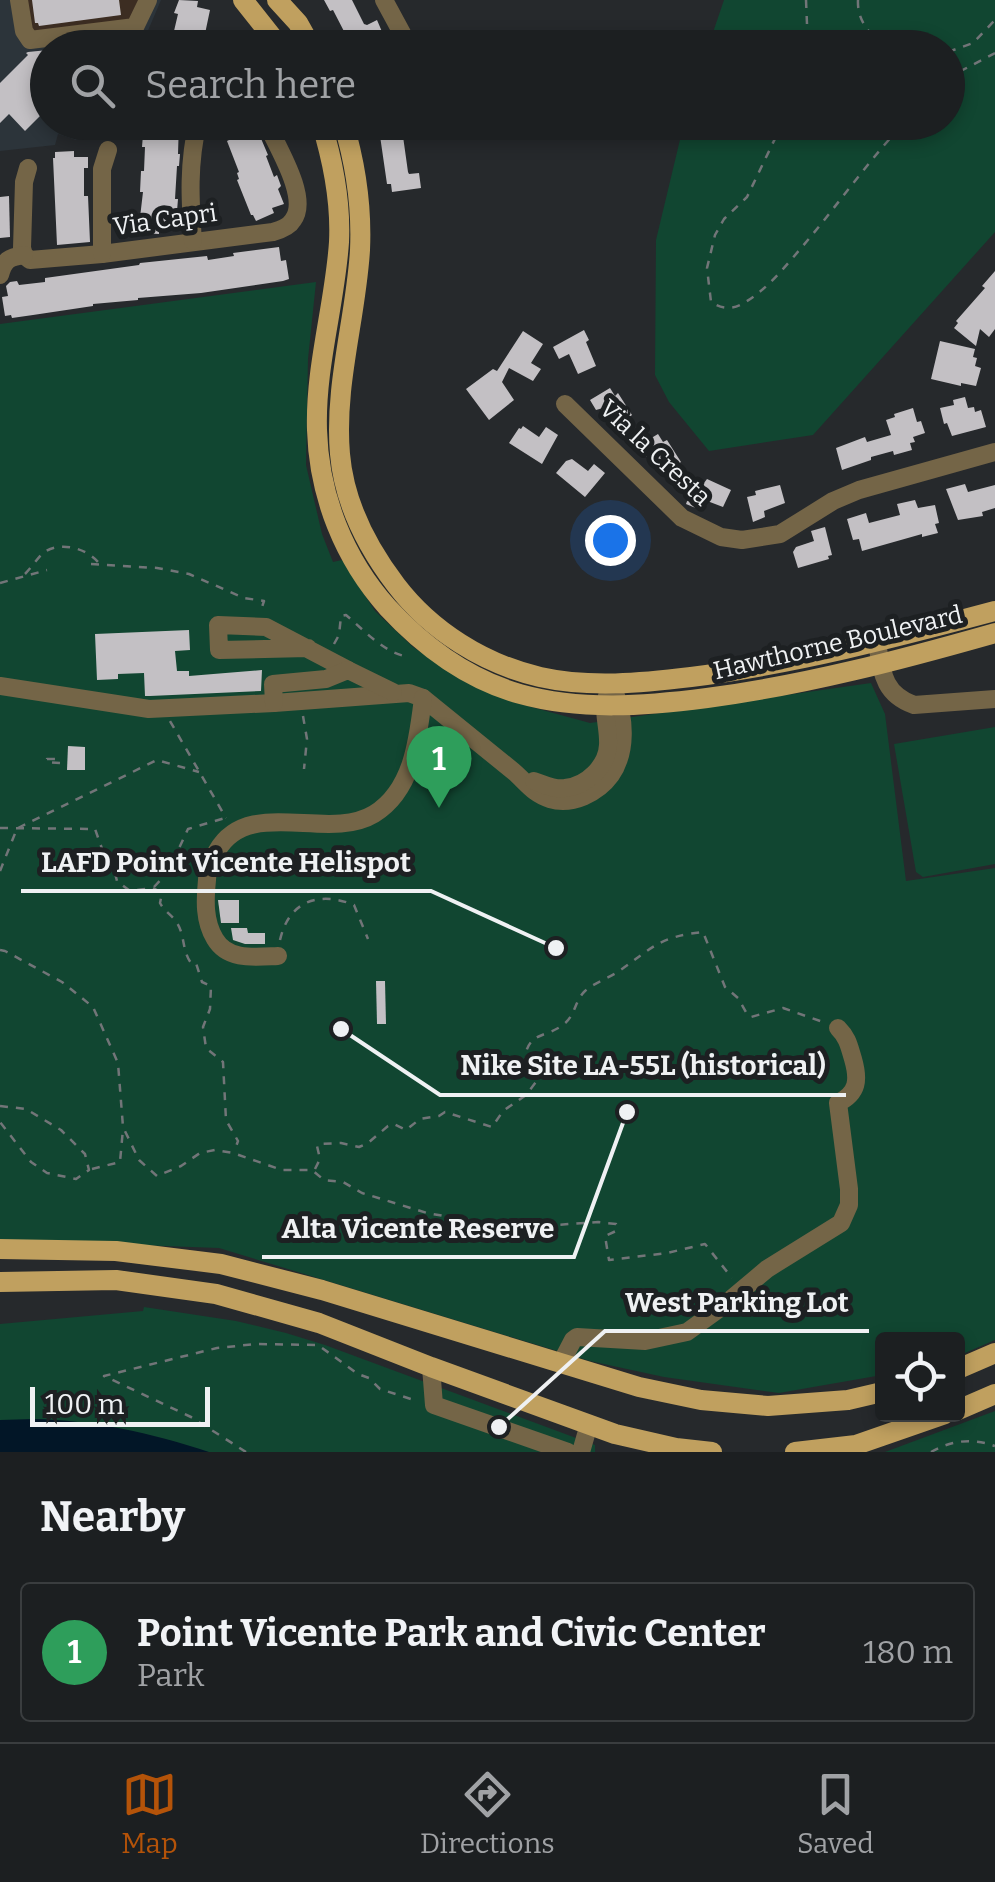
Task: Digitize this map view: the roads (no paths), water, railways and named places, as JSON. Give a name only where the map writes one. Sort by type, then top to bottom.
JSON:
[{"type":"main road","points":[[242,0],[266,30]]},
{"type":"main road","points":[[278,0],[302,30]]},
{"type":"main road","name":"Hawthorne Boulevard","points":[[326,140],[332,160],[339,240],[318,397],[320,463],[327,497],[354,564],[376,595],[437,655],[474,677],[517,694],[558,703],[665,704],[739,694],[881,665],[995,633]]},
{"type":"main road","name":"Hawthorne Boulevard","points":[[348,140],[356,170],[360,253],[342,383],[340,455],[360,529],[408,601],[436,626],[502,666],[540,677],[576,683],[658,682],[794,662],[995,611]]},
{"type":"main road","points":[[0,1249],[116,1251],[221,1264],[322,1290],[639,1387],[718,1402],[768,1406],[848,1400],[875,1394]]},
{"type":"main road","points":[[0,1282],[116,1280],[216,1294],[319,1323],[615,1434],[712,1452]]},
{"type":"main road","points":[[965,1366],[995,1353]]},
{"type":"main road","points":[[965,1407],[995,1394]]},
{"type":"main road","points":[[794,1452],[856,1445],[922,1422]]},
{"type":"street","points":[[19,0],[24,31],[30,40]]},
{"type":"street","points":[[105,30],[135,26],[148,0]]},
{"type":"street","points":[[384,0],[400,30]]},
{"type":"street","points":[[193,140],[189,176],[193,241]]},
{"type":"street","name":"Via Capri","points":[[24,255],[30,260],[102,254],[284,228],[294,220],[298,199],[274,140]]},
{"type":"street","points":[[102,254],[102,170],[108,150]]},
{"type":"street","points":[[0,275],[10,256],[24,255],[24,182],[28,168]]},
{"type":"street","name":"Via la Cresta","points":[[566,404],[682,518],[721,537],[742,540],[780,534],[858,490],[995,452]]},
{"type":"street","points":[[877,642],[889,690],[902,701],[914,705],[995,699]]},
{"type":"street","points":[[308,648],[394,692]]},
{"type":"street","points":[[274,703],[272,684],[326,679],[348,670]]},
{"type":"street","points":[[0,686],[162,709],[409,692],[423,698],[519,776],[552,788],[566,788],[590,778],[607,755],[611,683]]},
{"type":"street","points":[[278,956],[234,954],[221,948],[212,935],[205,905],[207,873],[231,825],[341,822],[375,813],[392,796],[413,761],[423,698]]},
{"type":"street","points":[[561,1363],[577,1337],[645,1342],[687,1332],[767,1269],[833,1230],[846,1215],[849,1189],[838,1102],[856,1089],[858,1078],[849,1042],[838,1028]]},
{"type":"street","points":[[431,1367],[434,1405],[568,1452]]},
{"type":"street","points":[[580,1452],[589,1424]]},
{"type":"water","points":[[33,1419],[122,1429],[209,1452],[0,1452],[0,1420]]},
{"type":"place","name":"Point Vicente Park and Civic Center","points":[[439,808]]},
{"type":"place","name":"LAFD Point Vicente Helispot","points":[[556,948]]},
{"type":"place","name":"Nike Site LA-55L (historical)","points":[[341,1029]]},
{"type":"place","name":"Alta Vicente Reserve","points":[[627,1112]]},
{"type":"place","name":"West Parking Lot","points":[[499,1427]]}]
